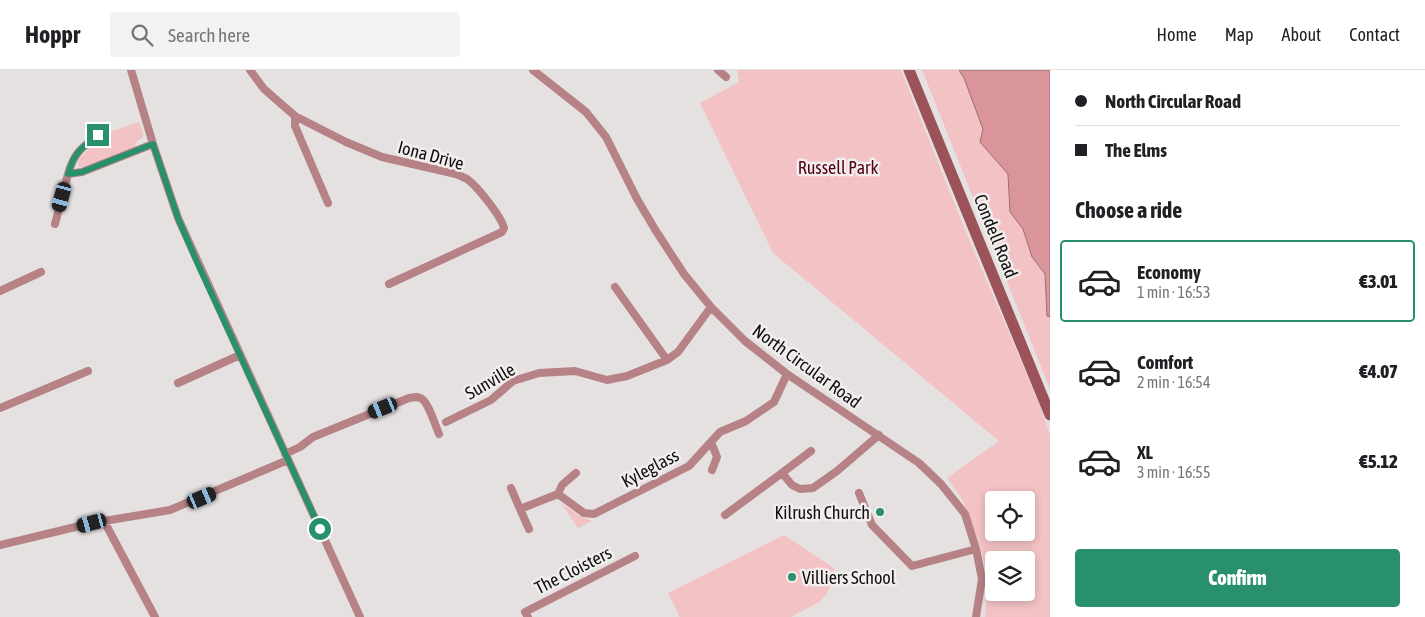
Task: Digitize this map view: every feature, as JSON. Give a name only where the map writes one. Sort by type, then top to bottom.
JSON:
[{"type":"main road","name":"Condell Road","points":[[909,70],[1050,416]]},
{"type":"street","name":"Iona Drive","points":[[250,70],[264,89],[295,116],[346,142],[382,157],[456,174],[467,179],[502,222],[504,228],[502,232],[388,284]]},
{"type":"street","name":"North Circular Road","points":[[533,70],[586,112],[606,137],[637,199],[656,230],[684,274],[712,308],[745,341],[787,374],[919,463],[941,484],[965,514],[976,549],[982,579],[976,617]]},
{"type":"street","points":[[718,70],[726,77]]},
{"type":"street","points":[[132,71],[153,144],[178,218],[360,617]]},
{"type":"street","points":[[295,116],[296,126],[328,203]]},
{"type":"street","points":[[55,224],[72,160],[78,151],[98,135]]},
{"type":"street","points":[[68,174],[82,172],[153,144]]},
{"type":"street","points":[[0,291],[41,272]]},
{"type":"street","points":[[615,287],[667,360]]},
{"type":"street","name":"Sunville","points":[[446,422],[491,400],[513,382],[539,373],[575,371],[607,380],[627,376],[667,360],[678,352],[712,308]]},
{"type":"street","points":[[178,383],[240,355]]},
{"type":"street","points":[[0,408],[88,371]]},
{"type":"street","name":"Kyleglass","points":[[558,494],[584,513],[594,514],[688,466],[720,432],[746,422],[774,402],[787,374]]},
{"type":"street","points":[[0,545],[104,521],[170,510],[287,457],[313,437],[409,398],[416,397],[422,399],[439,434]]},
{"type":"street","points":[[782,473],[792,485],[800,489],[813,488],[838,472],[879,435]]},
{"type":"street","points":[[711,442],[717,456],[712,470]]},
{"type":"street","points":[[725,514],[811,451]]},
{"type":"street","points":[[520,509],[558,494],[562,485],[576,474]]},
{"type":"street","points":[[511,488],[529,529]]},
{"type":"street","points":[[859,493],[872,525],[912,566],[976,549]]},
{"type":"street","points":[[104,521],[155,617]]},
{"type":"street","name":"The Cloisters","points":[[526,614],[635,556]]},
{"type":"green space","name":"Russell Park","points":[[737,70],[901,70],[966,232],[1039,403],[1050,435],[1050,617],[985,617],[986,601],[1035,601],[1035,551],[985,551],[985,566],[979,543],[963,501],[947,478],[999,441],[773,253],[700,103],[739,82]]},
{"type":"green space","points":[[922,70],[959,70],[964,78],[983,129],[980,142],[1008,174],[1010,212],[1023,229],[1032,257],[1045,274],[1047,316],[1050,317],[1050,389]]},
{"type":"green space","points":[[139,122],[143,137],[134,144],[137,147],[83,167],[78,167],[79,159],[91,147],[104,145],[108,136],[107,133]]},
{"type":"green space","points":[[561,503],[578,515],[592,521],[578,528]]},
{"type":"green space","name":"Villiers School","points":[[784,535],[834,568],[835,577],[826,595],[819,602],[791,617],[680,617],[668,593]]},
{"type":"shaded area","points":[[959,70],[1050,70],[1050,317],[1047,316],[1045,274],[1032,257],[1023,229],[1010,212],[1008,174],[980,142],[983,129],[964,78]]},
{"type":"place","name":"Kilrush Church","points":[[880,512]]},
{"type":"place","name":"Villiers School","points":[[792,577]]},
{"type":"route","points":[[98,135],[78,151],[72,160],[68,174],[82,172],[153,144],[178,218],[196,260],[320,529]]}]
